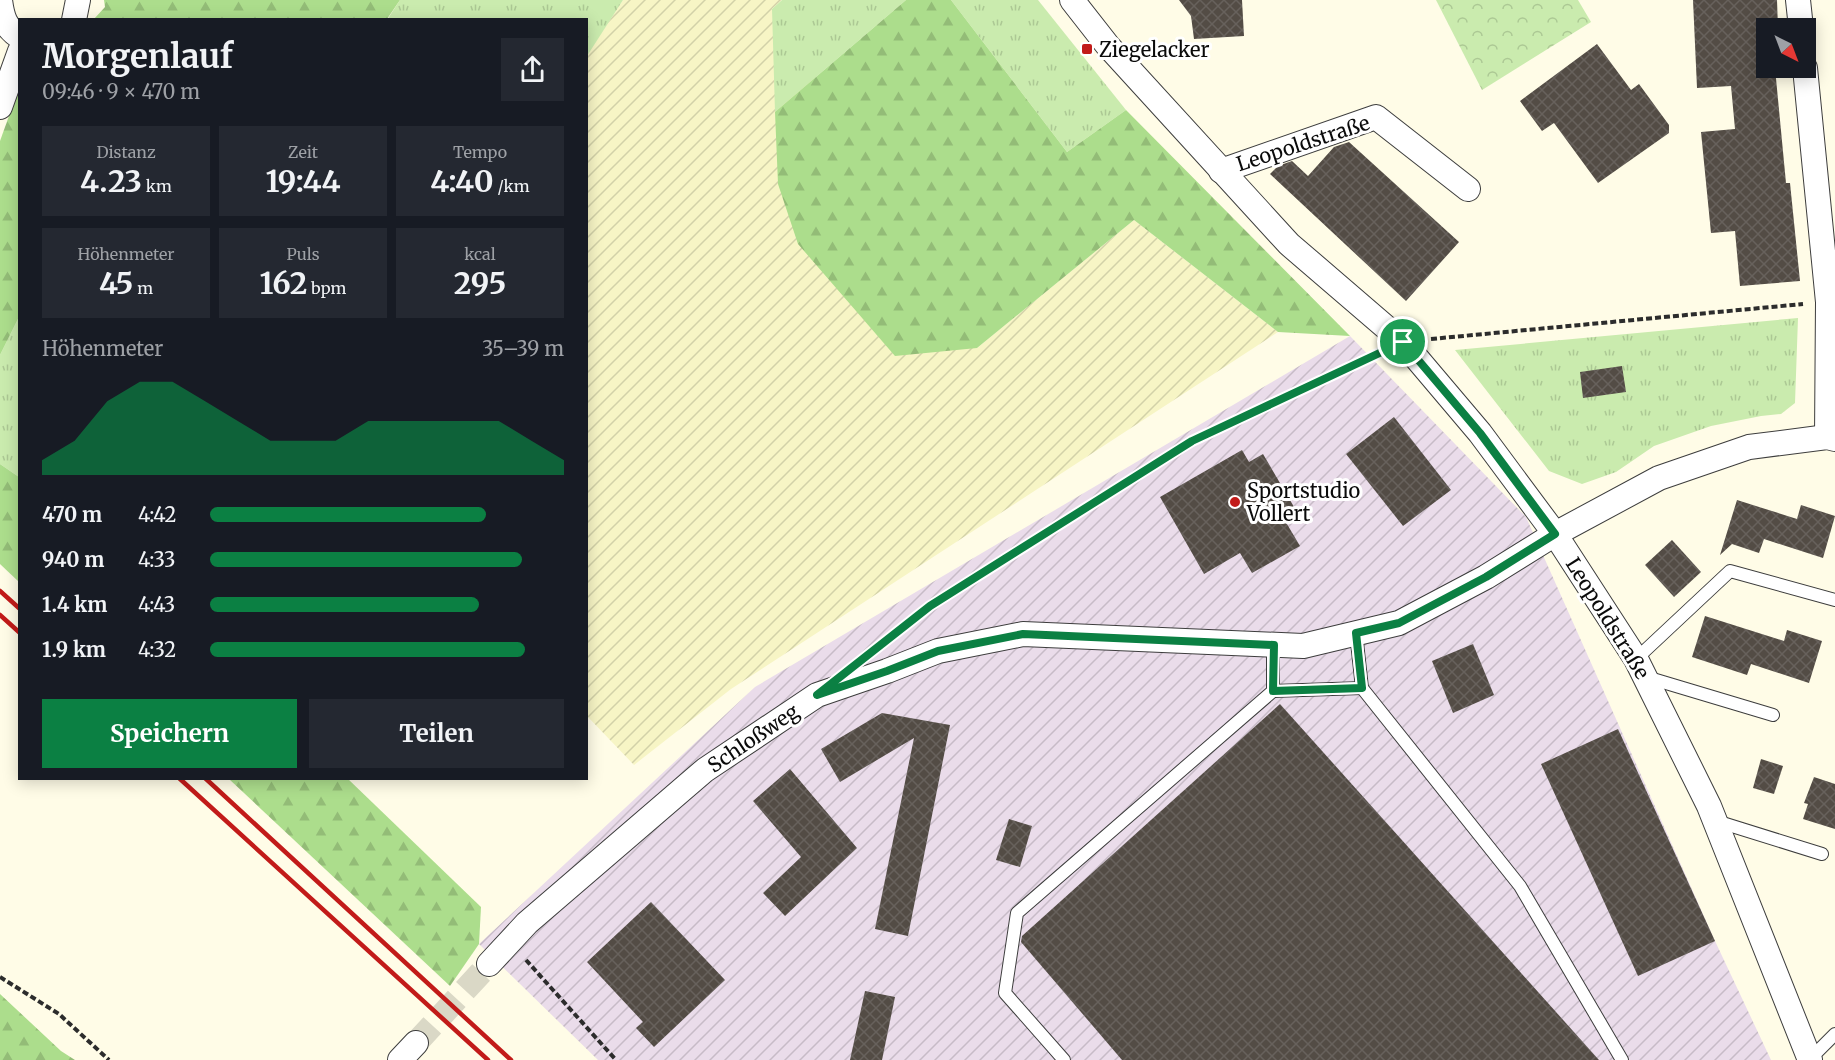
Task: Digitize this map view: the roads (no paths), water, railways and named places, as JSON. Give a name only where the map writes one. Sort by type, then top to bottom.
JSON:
[{"type":"street","points":[[0,0],[2,19],[18,36]]},
{"type":"street","points":[[74,18],[78,0]]},
{"type":"street","name":"Leopoldstraße","points":[[1072,0],[1108,46],[1289,244],[1403,342],[1480,433],[1555,534],[1640,668],[1715,821],[1809,1060]]},
{"type":"street","points":[[1798,0],[1800,18]]},
{"type":"street","points":[[0,107],[18,57]]},
{"type":"street","points":[[1806,78],[1828,302],[1831,438]]},
{"type":"street","name":"Leopoldstraße","points":[[1221,171],[1376,117],[1468,189]]},
{"type":"street","name":"Schloßweg","points":[[489,964],[526,923],[705,770],[817,695],[938,651],[1023,634],[1303,646],[1399,623],[1486,577],[1555,534],[1659,478],[1749,447],[1831,438]]},
{"type":"lane","points":[[1773,715],[1640,668],[1730,571],[1835,600]]},
{"type":"lane","points":[[1356,633],[1362,688],[1520,886],[1622,1060]]},
{"type":"lane","points":[[1273,691],[1274,645]]},
{"type":"lane","points":[[1064,1060],[1005,993],[1017,913],[1273,691],[1362,688]]},
{"type":"lane","points":[[1715,821],[1822,854]]},
{"type":"lane","points":[[1809,1060],[1835,1034]]},
{"type":"tunnel","points":[[416,1043],[489,964]]},
{"type":"railway","points":[[0,591],[18,607]]},
{"type":"railway","points":[[0,615],[18,631]]},
{"type":"railway","points":[[181,780],[488,1060]]},
{"type":"railway","points":[[207,780],[511,1060]]},
{"type":"place","name":"Ziegelacker","points":[[1087,49]]},
{"type":"place","name":"Sportstudio Vollert","points":[[1235,502]]}]
